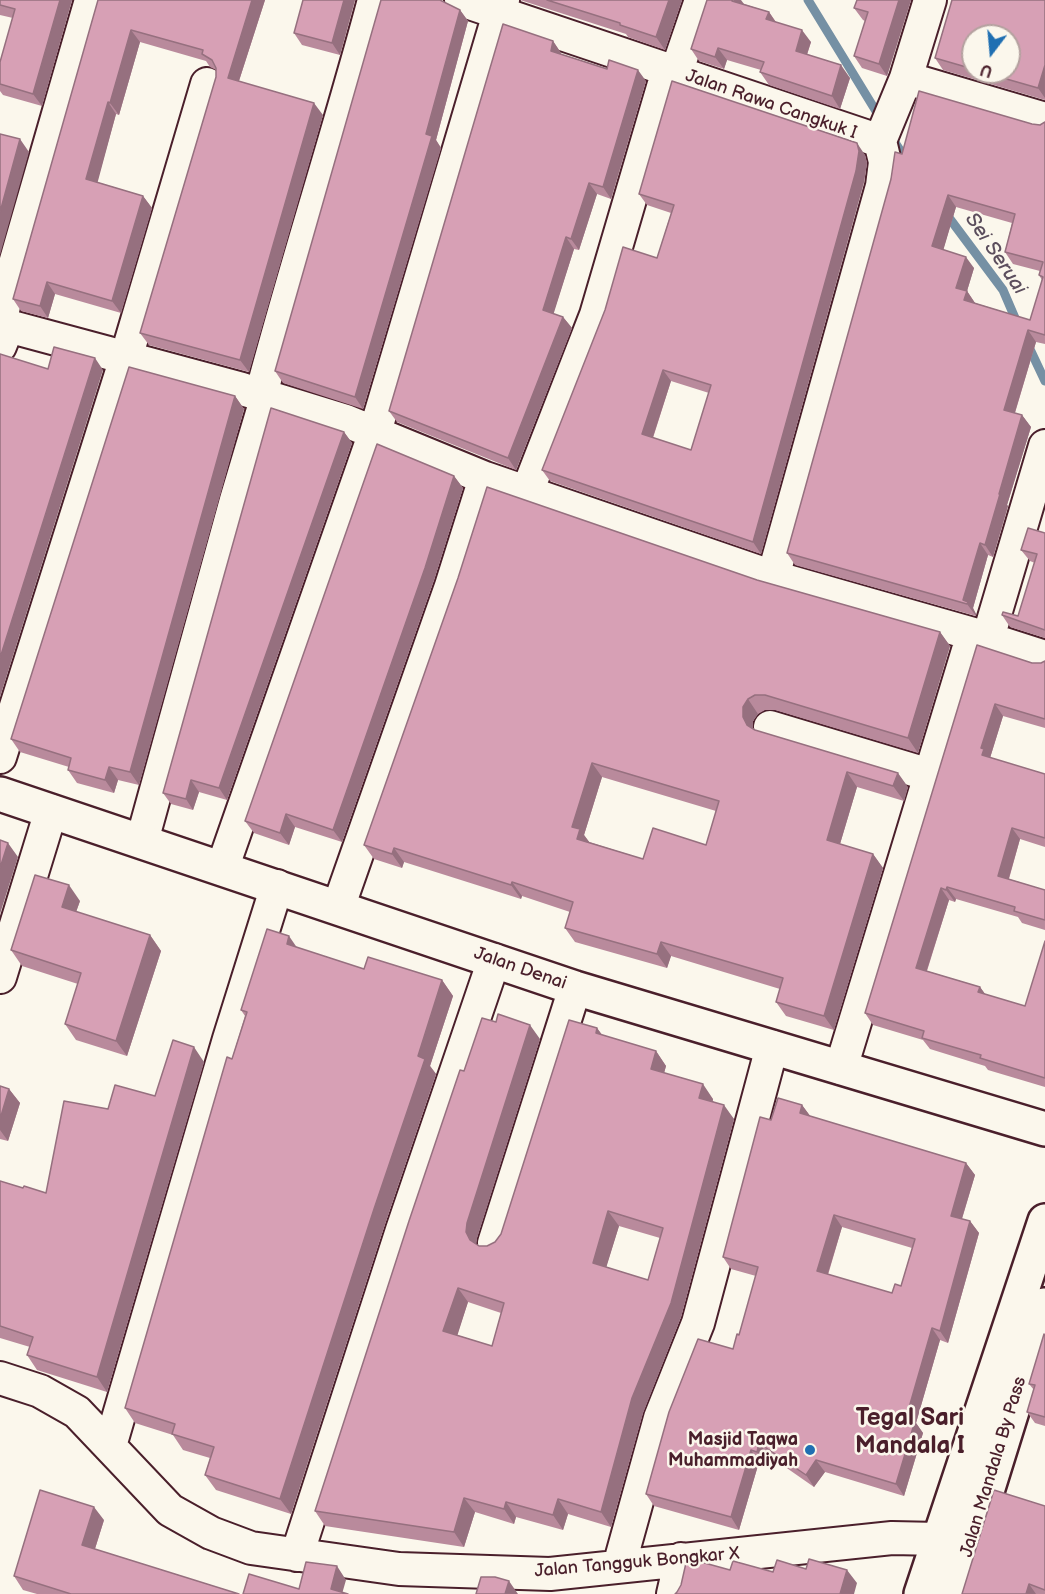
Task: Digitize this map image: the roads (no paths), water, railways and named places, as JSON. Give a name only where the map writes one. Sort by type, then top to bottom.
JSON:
[{"type":"main road","name":"Jalan Denai","points":[[0,794],[575,988],[1045,1129]]},
{"type":"main road","name":"Jalan Mandala By Pass","points":[[921,1594],[1045,1221]]},
{"type":"main road","name":"Jalan Mandala By Pass","points":[[955,1594],[1045,1305]]},
{"type":"street","points":[[91,0],[8,288],[3,325],[264,395],[375,432],[485,478],[773,577],[981,636],[1045,657]]},
{"type":"street","points":[[142,841],[236,500],[296,267],[339,127],[374,0]]},
{"type":"street","name":"Jalan Rawa Cangkuk I","points":[[461,0],[502,6],[672,72],[884,132]]},
{"type":"street","points":[[527,492],[596,315],[672,72],[701,0]]},
{"type":"street","points":[[773,577],[882,186],[885,162],[884,132],[906,78],[930,0]]},
{"type":"street","points":[[222,869],[375,432],[502,6]]},
{"type":"street","points":[[906,78],[1045,119]]},
{"type":"street","points":[[0,757],[126,358],[207,84]]},
{"type":"street","points":[[841,1068],[930,775],[981,636],[1045,446]]},
{"type":"street","points":[[338,908],[451,586],[485,478]]},
{"type":"street","points":[[770,727],[930,775]]},
{"type":"street","points":[[0,977],[51,811]]},
{"type":"street","points":[[110,1446],[229,1039],[277,886]]},
{"type":"street","points":[[297,1555],[402,1230],[494,960]]},
{"type":"street","points":[[494,1243],[575,988]]},
{"type":"street","points":[[619,1566],[660,1418],[698,1323],[772,1047]]},
{"type":"street","name":"Jalan Tangguk Bongkar X","points":[[0,1378],[40,1391],[77,1412],[170,1510],[211,1533],[251,1548],[297,1555],[395,1581],[548,1584],[619,1566],[892,1539],[939,1539]]},
{"type":"street","points":[[673,1594],[681,1559]]},
{"type":"waterway","name":"Sei Seruai","points":[[808,0],[882,121]]},
{"type":"waterway","name":"Sei Seruai","points":[[892,138],[909,164]]},
{"type":"waterway","name":"Sei Seruai","points":[[944,211],[1003,290],[1018,325]]},
{"type":"waterway","name":"Sei Seruai","points":[[1028,345],[1045,381]]},
{"type":"place","name":"Masjid Taqwa Muhammadiyah","points":[[810,1450]]},
{"type":"district","name":"Tegal Sari Mandala I","points":[[910,1433]]}]
